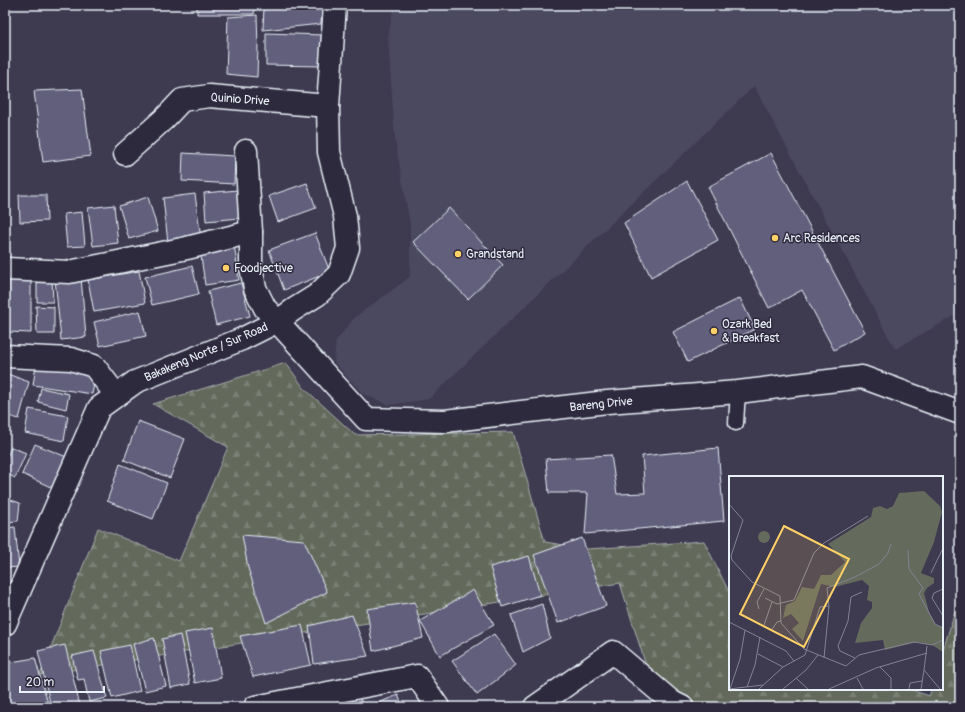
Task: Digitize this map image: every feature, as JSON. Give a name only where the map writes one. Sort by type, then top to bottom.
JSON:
[{"type":"street","name":"Bakakeng Norte / Sur Road","points":[[5,624],[99,408],[135,382],[242,339],[278,321],[317,296],[339,274],[348,248],[345,216],[329,152],[328,106],[335,5]]},
{"type":"street","name":"Quinio Drive","points":[[125,154],[165,118],[182,100],[209,96],[328,106]]},
{"type":"street","name":"Bareng Drive","points":[[246,151],[251,232],[251,267],[255,288],[265,308],[366,419],[445,421],[607,402],[738,392],[862,377],[960,413]]},
{"type":"street","points":[[7,269],[69,272],[187,248],[251,232]]},
{"type":"street","points":[[5,356],[71,359],[94,366],[116,396]]},
{"type":"street","points":[[535,707],[612,652],[672,702],[682,707]]},
{"type":"street","points":[[255,707],[417,676],[438,707]]},
{"type":"lane","points":[[736,422],[738,392]]},
{"type":"shaded area","points":[[394,5],[960,5],[960,313],[895,349],[754,86],[429,399],[389,405],[363,394],[334,362],[336,341],[355,317],[410,277],[410,224],[395,140],[388,37]]},
{"type":"green space","points":[[286,363],[304,388],[355,435],[513,432],[545,542],[588,549],[704,541],[729,592],[729,690],[912,690],[929,696],[932,690],[943,690],[943,651],[960,594],[960,707],[659,707],[620,583],[40,675],[98,528],[179,561],[228,447],[153,404]]},
{"type":"building","points":[[197,5],[255,5],[254,14],[197,14]]},
{"type":"building","points":[[264,5],[322,5],[321,24],[263,30]]},
{"type":"building","points":[[257,15],[257,77],[226,74],[228,17]]},
{"type":"building","points":[[266,33],[322,35],[321,66],[266,65]]},
{"type":"building","points":[[82,89],[91,156],[43,162],[34,91]]},
{"type":"building","points":[[183,153],[235,156],[234,184],[182,181]]},
{"type":"building","name":"Arc Residences","points":[[771,153],[865,332],[834,350],[802,290],[769,308],[708,187]]},
{"type":"building","points":[[687,181],[718,240],[651,277],[624,223]]},
{"type":"building","points":[[307,183],[316,208],[278,222],[269,196]]},
{"type":"building","points":[[238,190],[241,218],[206,221],[204,193]]},
{"type":"building","points":[[195,194],[201,239],[168,243],[163,198]]},
{"type":"building","points":[[19,195],[46,195],[47,221],[20,222]]},
{"type":"building","points":[[148,197],[158,231],[129,239],[119,206]]},
{"type":"building","points":[[114,205],[118,243],[93,246],[88,208]]},
{"type":"building","name":"Grandstand","points":[[449,208],[503,265],[468,299],[413,242]]},
{"type":"building","points":[[82,212],[85,246],[67,247],[64,214]]},
{"type":"building","points":[[315,233],[330,272],[284,290],[269,250]]},
{"type":"building","points":[[234,243],[239,280],[205,285],[200,249]]},
{"type":"building","points":[[192,266],[199,294],[152,305],[145,277]]},
{"type":"building","points":[[139,271],[145,303],[94,312],[88,280]]},
{"type":"building","points":[[37,277],[52,277],[53,302],[37,302]]},
{"type":"building","points":[[81,277],[86,337],[61,340],[55,279]]},
{"type":"building","points":[[9,278],[31,279],[31,333],[8,332]]},
{"type":"building","points":[[241,283],[250,316],[216,325],[208,291]]},
{"type":"building","name":"Ozark Bed & Breakfast","points":[[740,298],[755,329],[688,362],[673,332]]},
{"type":"building","points":[[36,306],[54,307],[54,334],[37,334]]},
{"type":"building","points":[[140,311],[146,336],[100,346],[94,322]]},
{"type":"building","points":[[36,365],[96,375],[92,394],[33,385]]},
{"type":"building","points":[[5,373],[29,382],[19,419],[5,415]]},
{"type":"building","points":[[41,388],[69,394],[66,409],[38,402]]},
{"type":"building","points":[[29,409],[68,416],[64,441],[25,433]]},
{"type":"building","points":[[138,421],[185,439],[170,478],[124,460]]},
{"type":"building","points":[[35,444],[69,458],[55,489],[22,474]]},
{"type":"building","points":[[11,447],[26,453],[15,478],[5,473],[5,462]]},
{"type":"building","points":[[718,448],[724,521],[585,534],[588,493],[549,493],[546,459],[611,455],[617,494],[645,493],[642,456]]},
{"type":"building","points":[[120,464],[167,483],[153,519],[107,501]]},
{"type":"building","points":[[5,498],[20,503],[18,521],[5,522]]},
{"type":"building","points":[[15,527],[19,567],[5,568],[5,528]]},
{"type":"building","points":[[242,535],[304,540],[327,592],[266,623],[248,568]]},
{"type":"building","points":[[582,538],[606,606],[558,623],[534,555]]},
{"type":"building","points":[[529,556],[540,595],[502,607],[490,567]]},
{"type":"building","points":[[473,590],[494,625],[440,656],[420,621]]},
{"type":"building","points":[[415,602],[423,638],[373,651],[367,609]]},
{"type":"building","points":[[542,604],[550,638],[523,652],[511,615]]},
{"type":"building","points":[[352,615],[368,656],[314,664],[309,626]]},
{"type":"building","points":[[302,625],[311,665],[253,677],[240,636]]},
{"type":"building","points":[[213,628],[221,678],[195,683],[185,633]]},
{"type":"building","points":[[494,634],[516,665],[477,695],[452,661]]},
{"type":"building","points":[[180,635],[190,684],[171,688],[162,639]]},
{"type":"building","points":[[154,638],[166,686],[145,691],[133,644]]},
{"type":"building","points":[[65,645],[80,706],[51,707],[38,651]]},
{"type":"building","points":[[130,645],[140,691],[112,698],[101,651]]},
{"type":"building","points":[[94,651],[107,698],[89,702],[84,679],[78,680],[72,656]]},
{"type":"building","points":[[35,658],[49,707],[5,707],[5,663]]},
{"type":"building","points":[[357,690],[363,707],[316,707],[315,705]]},
{"type":"building","points":[[398,695],[403,707],[368,707]]},
{"type":"place","name":"Arc Residences","points":[[775,238]]},
{"type":"place","name":"Grandstand","points":[[458,254]]},
{"type":"place","name":"Foodjective","points":[[226,268]]},
{"type":"place","name":"Ozark Bed & Breakfast","points":[[714,331]]}]
